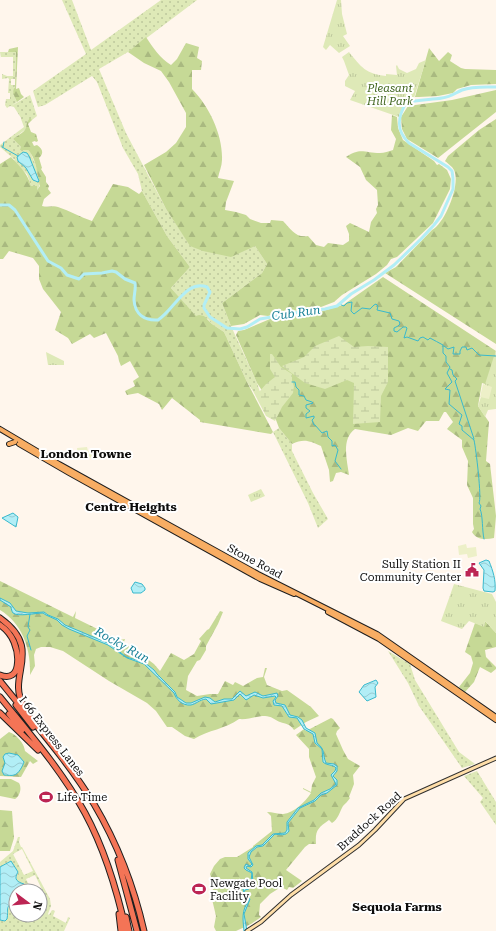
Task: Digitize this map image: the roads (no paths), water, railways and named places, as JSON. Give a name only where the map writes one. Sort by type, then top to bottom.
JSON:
[{"type":"highway","points":[[0,618],[14,632],[21,645],[23,657],[19,691],[26,713]]},
{"type":"highway","points":[[0,625],[8,632],[13,641],[17,651],[18,662],[17,669],[13,674],[6,676],[0,675]]},
{"type":"highway","points":[[0,681],[77,778],[99,814],[122,860],[135,897],[144,931]]},
{"type":"highway","name":"I 66 Express Lanes","points":[[0,686],[43,739],[83,793],[98,818],[118,860],[141,931]]},
{"type":"highway","name":"I 66 Express Lanes","points":[[0,697],[43,751],[71,791],[92,827],[110,871],[126,931]]},
{"type":"highway","points":[[0,702],[38,750],[68,792],[87,825],[107,872],[122,931]]},
{"type":"highway","points":[[0,714],[38,750]]},
{"type":"highway","points":[[118,860],[137,931]]},
{"type":"highway","points":[[110,871],[121,900],[129,931]]},
{"type":"main road","name":"Stone Road","points":[[0,429],[55,462],[258,574],[377,634],[496,717]]},
{"type":"main road","name":"Stone Road","points":[[0,433],[69,473],[260,578],[379,639],[496,720]]},
{"type":"main road","points":[[9,444],[15,442]]},
{"type":"main road","name":"Braddock Road","points":[[247,931],[264,919],[291,895],[359,844],[375,830],[404,799],[496,758]]},
{"type":"water","points":[[23,152],[27,153],[29,156],[39,181],[38,182],[33,180],[26,168],[18,161],[17,157]]},
{"type":"water","points":[[13,513],[18,517],[16,527],[2,518]]},
{"type":"water","points":[[486,560],[489,561],[494,576],[495,591],[493,592],[484,591],[483,588],[484,570],[479,563]]},
{"type":"water","points":[[135,582],[142,584],[145,590],[141,593],[133,593],[131,588]]},
{"type":"water","name":"Rocky Run","points":[[0,598],[10,603],[16,611],[28,613],[44,612],[58,619],[65,625],[110,644],[126,657],[144,662],[154,670],[175,692],[177,697],[186,703],[191,703],[205,697],[210,698],[215,702],[224,699],[232,699],[240,691],[246,696],[255,692],[263,696],[277,693],[278,696],[275,700],[276,703],[285,705],[290,715],[298,717],[302,720],[306,728],[315,733],[317,743],[323,750],[326,763],[337,766],[337,771],[333,776],[337,780],[337,785],[327,793],[321,795],[315,801],[300,808],[288,823],[288,833],[283,835],[275,834],[263,846],[257,847],[251,852],[249,857],[253,865],[251,867],[247,866],[246,868],[252,872],[253,882],[249,889],[245,890],[244,892],[250,899],[244,914],[247,931],[244,931],[243,915],[246,904],[249,901],[244,893],[243,889],[249,887],[251,881],[252,873],[244,868],[246,864],[250,866],[252,864],[248,859],[248,853],[256,846],[262,845],[273,834],[285,833],[287,830],[287,822],[298,808],[314,800],[321,793],[330,789],[336,784],[331,775],[336,768],[323,762],[322,749],[315,743],[313,734],[304,729],[297,718],[289,717],[282,706],[274,705],[273,701],[276,697],[275,696],[263,698],[254,695],[246,700],[240,694],[234,700],[211,704],[206,699],[191,705],[182,703],[176,698],[174,693],[144,664],[127,658],[108,645],[69,629],[57,620],[43,613],[23,615],[15,614],[11,607],[0,600]]},
{"type":"water","points":[[376,680],[378,683],[375,687],[376,697],[367,701],[359,692],[364,685]]},
{"type":"water","points":[[9,753],[18,755],[24,762],[16,774],[4,775],[2,771],[5,763],[3,757],[5,754]]},
{"type":"water","points":[[11,861],[18,872],[16,879],[22,883],[8,883],[8,908],[7,919],[5,921],[0,920],[0,867]]},
{"type":"waterway","name":"Cub Run","points":[[0,205],[9,205],[15,210],[48,261],[61,268],[67,275],[79,279],[84,274],[112,271],[135,283],[134,300],[136,309],[141,316],[148,319],[158,320],[186,291],[193,287],[200,286],[207,287],[210,292],[204,308],[210,317],[227,328],[240,329],[247,327],[260,319],[325,309],[337,306],[351,294],[374,280],[394,265],[421,239],[441,216],[453,189],[452,171],[409,143],[402,134],[399,124],[401,114],[406,103],[438,99],[470,88],[496,87]]},
{"type":"waterway","points":[[3,147],[4,142]]},
{"type":"waterway","points":[[2,147],[18,156]]},
{"type":"waterway","points":[[339,304],[344,306],[347,303],[352,302],[351,311],[354,314],[362,308],[370,309],[376,304],[378,306],[377,310],[390,313],[392,319],[399,321],[400,324],[394,328],[394,331],[397,332],[403,327],[407,328],[404,338],[407,337],[418,341],[423,337],[428,340],[430,338],[443,345],[443,353],[446,356],[446,362],[450,367],[447,373],[452,382],[445,389],[450,390],[449,404],[462,415],[459,424],[462,426],[462,430],[474,440],[479,484],[479,503],[481,506],[480,509],[484,539]]},
{"type":"waterway","points":[[444,346],[448,349],[454,347],[453,354],[460,354],[462,347],[466,347],[467,350],[472,348],[479,355],[496,356]]},
{"type":"waterway","points":[[450,369],[457,379],[455,381],[474,439]]},
{"type":"waterway","points":[[292,382],[295,382],[296,387],[299,390],[299,395],[304,396],[306,400],[313,403],[306,405],[306,408],[310,411],[306,414],[306,418],[314,416],[312,420],[314,425],[322,433],[327,431],[328,437],[332,441],[332,446],[335,445],[338,450],[335,461],[341,469]]},
{"type":"waterway","points":[[30,614],[28,627],[30,630],[27,636],[31,650]]},
{"type":"place","name":"Sully Station II Community Center","points":[[472,570]]},
{"type":"place","name":"Life Time","points":[[46,797]]},
{"type":"place","name":"Newgate Pool Facility","points":[[199,889]]},
{"type":"district","name":"London Towne","points":[[86,454]]},
{"type":"district","name":"Centre Heights","points":[[131,507]]},
{"type":"district","name":"Sequoia Farms","points":[[397,907]]},
{"type":"park label","name":"Pleasant Hill Park","points":[[390,94]]}]
